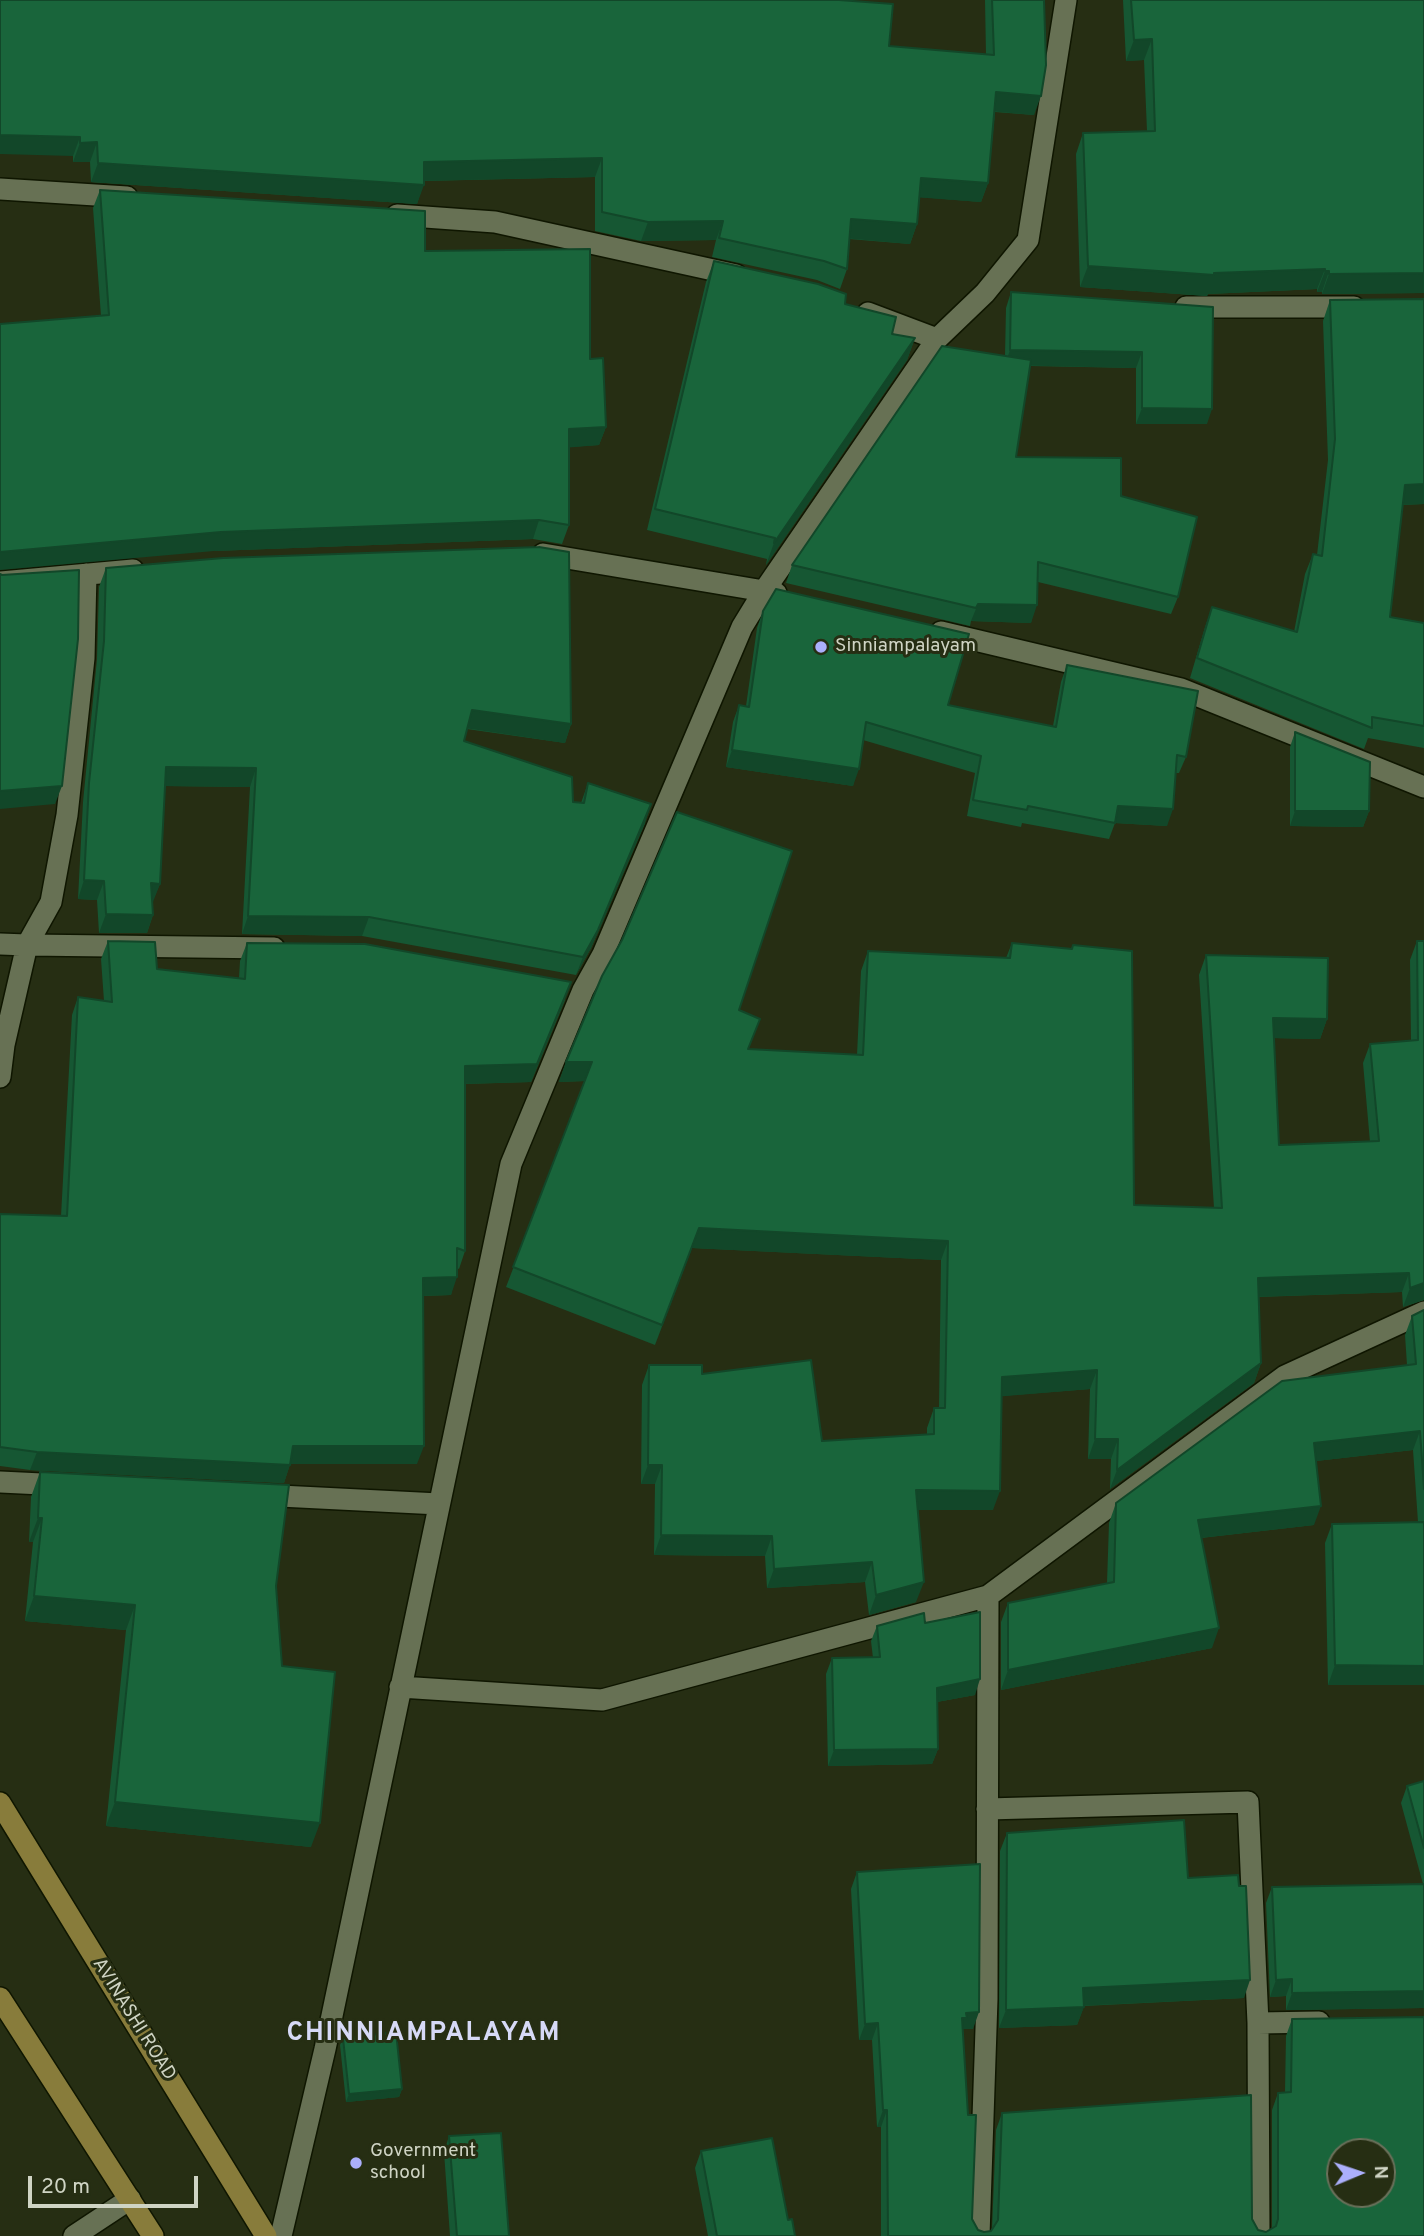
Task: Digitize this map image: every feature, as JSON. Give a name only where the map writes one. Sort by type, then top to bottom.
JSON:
[{"type":"main road","name":"AVINASHI ROAD","points":[[0,1803],[266,2236]]},
{"type":"main road","points":[[0,1998],[153,2236]]},
{"type":"street","points":[[281,2236],[325,2049],[511,1164],[583,990],[603,954],[742,627],[764,590],[937,340],[985,293],[1028,240],[1066,0]]},
{"type":"street","points":[[0,188],[151,199]]},
{"type":"street","points":[[372,213],[495,222],[761,281]]},
{"type":"street","points":[[985,293],[1013,295]]},
{"type":"street","points":[[1165,306],[1207,309],[1370,307]]},
{"type":"street","points":[[851,307],[937,340]]},
{"type":"street","points":[[519,552],[533,552],[764,590],[790,597]]},
{"type":"street","points":[[0,582],[150,569]]},
{"type":"street","points":[[0,1077],[27,945],[51,902],[67,815],[84,658],[86,574]]},
{"type":"street","points":[[923,628],[1181,689],[1424,786]]},
{"type":"street","points":[[0,944],[291,948]]},
{"type":"street","points":[[557,985],[583,990]]},
{"type":"street","points":[[400,1687],[602,1700],[988,1596],[1285,1376],[1424,1312]]},
{"type":"street","points":[[0,1482],[82,1486]]},
{"type":"street","points":[[233,1494],[439,1504]]},
{"type":"street","points":[[979,2236],[987,1999],[988,1596]]},
{"type":"street","points":[[987,1809],[1248,1802],[1258,2023],[1259,2236]]},
{"type":"street","points":[[1258,2023],[1341,2022]]},
{"type":"street","points":[[74,2236],[130,2199]]},
{"type":"building","points":[[0,0],[839,0],[893,4],[889,46],[994,55],[992,0],[1044,0],[1046,65],[1041,96],[996,92],[988,183],[921,178],[917,224],[851,219],[847,269],[824,261],[719,238],[723,221],[648,222],[602,212],[602,158],[424,162],[424,185],[98,163],[97,142],[80,143],[80,137],[0,135]]},
{"type":"building","points":[[1131,0],[1424,0],[1424,273],[1329,274],[1325,269],[1214,275],[1088,266],[1083,133],[1155,131],[1152,39],[1134,40]]},
{"type":"building","points":[[100,190],[425,211],[425,251],[590,249],[590,359],[603,358],[606,427],[569,429],[569,525],[539,520],[221,532],[0,552],[0,324],[109,315]]},
{"type":"building","points":[[714,261],[818,284],[846,294],[845,304],[896,317],[892,334],[915,338],[774,543],[775,538],[655,509]]},
{"type":"building","points":[[1011,292],[1213,307],[1212,409],[1142,408],[1142,352],[1010,350]]},
{"type":"building","points":[[1424,299],[1424,484],[1405,485],[1390,617],[1424,623],[1424,726],[1372,717],[1372,728],[1197,658],[1212,607],[1297,632],[1313,554],[1322,556],[1335,439],[1330,300]]},
{"type":"building","points":[[942,346],[1031,360],[1016,457],[1121,458],[1121,496],[1197,517],[1178,597],[1038,562],[1037,605],[978,604],[976,608],[792,565]]},
{"type":"building","points":[[539,547],[569,552],[571,724],[472,710],[464,741],[572,777],[573,802],[584,803],[588,783],[651,804],[598,930],[583,957],[369,917],[248,916],[256,768],[166,767],[160,884],[151,883],[153,915],[106,914],[104,881],[84,880],[89,783],[104,641],[106,568],[223,558]]},
{"type":"building","points":[[79,570],[78,639],[62,786],[0,791],[0,574]]},
{"type":"building","points":[[776,589],[969,634],[948,705],[1056,727],[1067,665],[1198,691],[1186,757],[1177,755],[1173,809],[1118,806],[1115,823],[1028,806],[1027,810],[973,800],[981,756],[866,722],[859,769],[732,750],[739,705],[749,707],[763,611]]},
{"type":"building","points":[[1295,732],[1370,762],[1369,811],[1295,811]]},
{"type":"building","points":[[677,812],[792,851],[739,1010],[760,1019],[748,1049],[863,1055],[868,951],[1010,958],[1012,943],[1132,951],[1134,1205],[1222,1208],[1206,955],[1328,958],[1327,1019],[1273,1018],[1279,1145],[1379,1141],[1370,1044],[1418,1040],[1417,941],[1424,941],[1424,1283],[1410,1288],[1409,1273],[1258,1278],[1261,1363],[1117,1470],[1118,1439],[1095,1439],[1097,1370],[1002,1377],[1000,1491],[916,1490],[924,1582],[876,1595],[872,1562],[774,1569],[772,1536],[661,1535],[662,1465],[648,1465],[649,1365],[702,1365],[702,1374],[811,1360],[822,1441],[934,1434],[934,1408],[945,1408],[948,1241],[699,1228],[662,1325],[513,1267],[592,1062],[566,1062]]},
{"type":"building","points":[[108,941],[155,942],[157,969],[245,979],[247,943],[365,944],[571,982],[537,1064],[465,1066],[465,1251],[457,1248],[457,1277],[423,1278],[424,1446],[293,1446],[290,1465],[37,1452],[0,1447],[0,1214],[67,1216],[78,997],[112,1002]]},
{"type":"building","points":[[1424,1310],[1424,1489],[1420,1431],[1314,1443],[1321,1506],[1198,1520],[1219,1628],[1008,1670],[1008,1603],[1114,1582],[1116,1503],[1282,1381],[1416,1364],[1412,1316]]},
{"type":"building","points":[[40,1472],[289,1485],[276,1586],[282,1666],[335,1672],[320,1823],[115,1802],[135,1605],[34,1596],[42,1518],[38,1518]]},
{"type":"building","points":[[1424,1522],[1424,1666],[1335,1665],[1332,1524]]},
{"type":"building","points":[[980,1612],[980,1679],[937,1688],[938,1749],[834,1750],[832,1658],[880,1657],[877,1626],[924,1613],[925,1623]]},
{"type":"building","points":[[1424,1781],[1424,1848],[1407,1786]]},
{"type":"building","points":[[1184,1820],[1188,1878],[1238,1875],[1239,1886],[1246,1886],[1250,1980],[1083,1988],[1084,2007],[1006,2010],[1007,1833]]},
{"type":"building","points":[[980,1864],[979,2012],[966,2013],[967,2018],[962,2018],[968,2115],[976,2115],[972,2219],[978,2230],[991,2231],[998,2220],[1002,2113],[1251,2095],[1252,2219],[1258,2230],[1266,2232],[1276,2226],[1278,2219],[1278,2093],[1291,2092],[1292,2019],[1424,2017],[1424,2236],[888,2236],[887,2110],[883,2110],[878,2023],[865,2024],[857,1872]]},
{"type":"building","points":[[1424,1884],[1424,1991],[1292,1993],[1292,1979],[1276,1980],[1272,1887]]},
{"type":"building","points":[[396,2032],[402,2089],[349,2094],[343,2038]]},
{"type":"building","points":[[501,2133],[509,2236],[457,2236],[449,2136]]},
{"type":"building","points":[[772,2138],[788,2220],[792,2219],[795,2236],[717,2236],[701,2151]]},
{"type":"place","name":"Sinniampalayam","points":[[821,647]]},
{"type":"place","name":"Government school","points":[[356,2163]]},
{"type":"district","name":"CHINNIAMPALAYAM","points":[[424,2035]]}]
